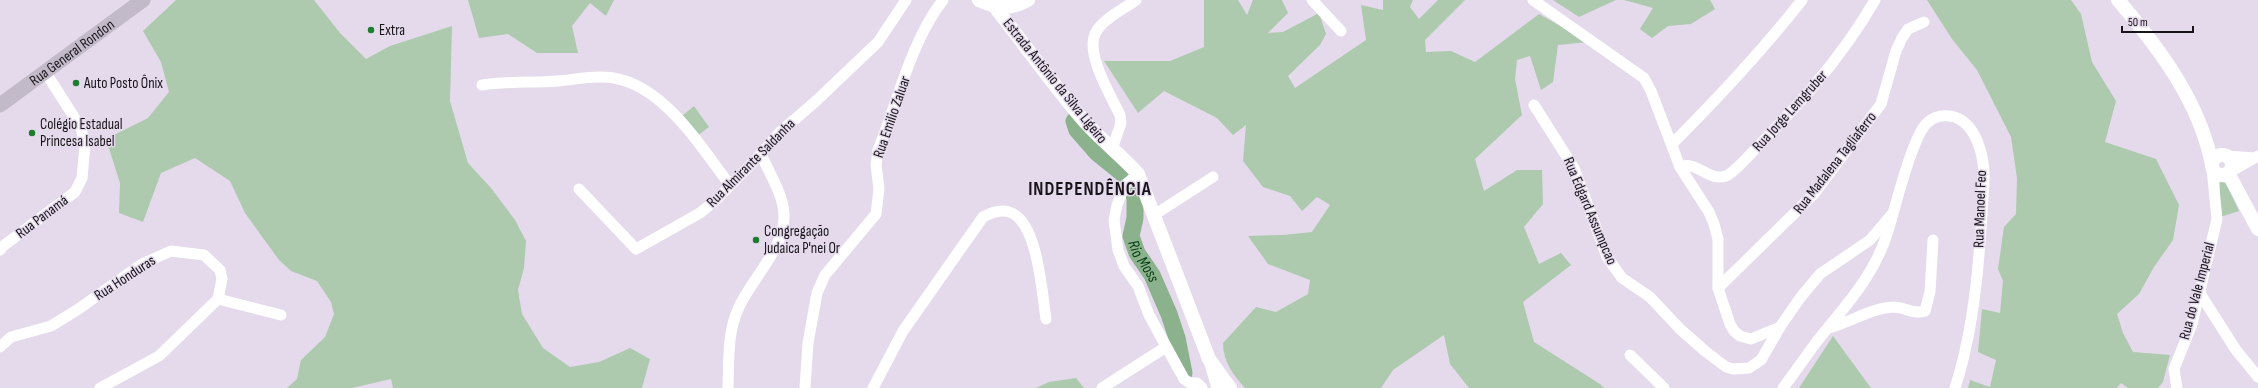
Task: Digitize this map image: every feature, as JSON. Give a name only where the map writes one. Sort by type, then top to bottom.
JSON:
[{"type":"main road","name":"Rua General Rondon","points":[[0,105],[46,73],[143,0]]},
{"type":"street","name":"Rua Almirante Saldanha","points":[[579,189],[636,248],[700,213],[761,154],[780,132],[815,102],[878,42],[906,0]]},
{"type":"street","name":"Rua Emilio Zaluar","points":[[805,388],[808,343],[817,293],[824,275],[876,214],[880,189],[876,165],[878,150],[919,41],[931,15],[943,0]]},
{"type":"street","points":[[979,0],[995,7],[1010,8],[1028,0]]},
{"type":"street","points":[[1112,149],[1121,123],[1120,115],[1093,54],[1094,38],[1096,31],[1136,0]]},
{"type":"street","points":[[1312,0],[1341,31]]},
{"type":"street","points":[[1533,0],[1644,78],[1651,90],[1680,167],[1709,212],[1714,224],[1718,239],[1718,288],[1730,324],[1734,331],[1740,336],[1751,339],[1780,327]]},
{"type":"street","points":[[1672,144],[1772,38],[1802,0]]},
{"type":"street","name":"Rua Jorge Lemgruber","points":[[1680,167],[1689,165],[1717,176],[1726,176],[1740,166],[1827,72],[1846,47],[1875,0]]},
{"type":"street","points":[[2118,0],[2162,55],[2181,85],[2208,144],[2224,165],[2258,229]]},
{"type":"street","name":"Estrada Antônio da Silva Ligeiro","points":[[995,7],[1086,123],[1112,149],[1123,157],[1138,174],[1182,293],[1209,359],[1230,388]]},
{"type":"street","name":"Rua Madalena Tagliaferro","points":[[1718,288],[1814,194],[1881,104],[1902,38],[1908,29],[1924,22]]},
{"type":"street","name":"Rua Panamá","points":[[0,250],[3,246],[75,192],[82,178],[85,145],[81,128],[73,112],[46,73]]},
{"type":"street","points":[[482,84],[507,81],[557,81],[603,77],[629,82],[658,98],[730,185]]},
{"type":"street","name":"Rua Edgard Assumpcao","points":[[1534,105],[1574,168],[1607,256],[1622,278],[1650,297],[1680,329],[1726,367],[1733,369],[1749,368],[1761,360],[1780,327],[1800,298],[1820,274],[1870,240],[1893,213]]},
{"type":"street","name":"Rua Manoel Feo","points":[[1893,213],[1914,150],[1926,123],[1936,117],[1946,116],[1956,117],[1965,122],[1977,141],[1984,172],[1975,284],[1964,357],[1955,388]]},
{"type":"street","points":[[728,388],[729,347],[732,324],[750,287],[763,270],[779,240],[784,226],[784,213],[780,198],[761,154]]},
{"type":"street","points":[[2224,165],[2256,157]]},
{"type":"street","name":"Rua do Vale Imperial","points":[[2177,388],[2174,369],[2192,324],[2217,219],[2214,193],[2224,165]]},
{"type":"street","points":[[1138,174],[1125,185],[1117,205],[1114,220],[1118,250],[1124,266],[1138,286],[1149,315],[1184,379],[1190,383],[1197,383],[1202,388]]},
{"type":"street","points":[[1154,215],[1213,177]]},
{"type":"street","points":[[873,388],[903,331],[915,312],[983,216],[995,211],[1010,212],[1015,215],[1020,219],[1030,234],[1037,263],[1046,319]]},
{"type":"street","points":[[1783,388],[1852,300],[1877,261],[1885,242],[1893,213]]},
{"type":"street","points":[[1829,328],[1844,324],[1868,312],[1882,309],[1896,307],[1916,312],[1925,311],[1930,292],[1933,240]]},
{"type":"street","name":"Rua Honduras","points":[[0,347],[11,337],[51,326],[77,310],[142,264],[171,251],[204,255],[220,270],[222,279],[218,299]]},
{"type":"street","points":[[2199,292],[2236,350],[2258,377]]},
{"type":"street","points":[[100,388],[159,356],[218,299],[281,314]]},
{"type":"street","points":[[1102,388],[1166,348]]},
{"type":"street","points":[[1630,355],[1664,388]]},
{"type":"street","points":[[1209,359],[1217,388]]},
{"type":"green space","points":[[176,0],[314,0],[340,33],[366,59],[390,46],[452,26],[450,101],[468,163],[491,188],[515,220],[526,241],[524,268],[518,290],[522,314],[543,348],[570,367],[599,362],[630,348],[650,359],[642,388],[393,388],[391,379],[352,388],[287,388],[297,379],[301,360],[325,337],[334,314],[331,302],[317,281],[291,271],[279,260],[245,213],[230,181],[195,158],[161,173],[143,222],[119,213],[120,183],[106,139],[148,118],[169,92],[161,62],[143,31]]},
{"type":"green space","points":[[468,0],[614,0],[606,16],[590,3],[572,26],[578,53],[537,53],[508,34],[479,38]]},
{"type":"green space","points":[[1204,0],[1238,0],[1247,15],[1253,0],[1282,0],[1288,13],[1268,33],[1283,32],[1319,13],[1326,34],[1320,45],[1288,76],[1295,88],[1366,40],[1361,5],[1383,10],[1383,0],[1413,0],[1410,7],[1419,19],[1438,0],[1465,0],[1425,40],[1426,52],[1451,51],[1475,62],[1539,14],[1589,42],[1558,45],[1553,82],[1541,90],[1530,56],[1517,60],[1515,79],[1522,115],[1475,159],[1484,191],[1517,170],[1542,170],[1543,204],[1524,227],[1539,264],[1561,253],[1571,265],[1523,302],[1534,342],[1604,388],[1469,388],[1450,364],[1444,335],[1393,370],[1381,388],[1245,388],[1236,378],[1227,362],[1223,350],[1223,343],[1256,307],[1276,312],[1308,294],[1310,280],[1268,264],[1248,236],[1312,232],[1330,205],[1317,197],[1302,211],[1290,196],[1263,187],[1243,161],[1246,125],[1233,135],[1217,118],[1164,91],[1138,113],[1104,61],[1170,61],[1204,47]]},
{"type":"green space","points":[[1553,0],[1616,0],[1579,17]]},
{"type":"green space","points":[[1624,0],[1710,0],[1715,9],[1691,24],[1668,26],[1652,38],[1640,29],[1653,8]]},
{"type":"green space","points":[[1927,0],[2071,0],[2081,14],[2092,62],[2116,101],[2105,142],[2156,159],[2179,205],[2173,240],[2154,267],[2139,294],[2117,314],[2123,333],[2133,352],[2170,355],[2163,382],[2158,388],[2128,388],[2121,383],[2117,388],[1968,388],[1970,380],[1990,387],[1996,360],[1978,352],[1982,309],[2000,313],[2003,281],[1998,269],[2004,227],[2016,214],[2017,178],[2011,137],[1977,70],[1952,39]]},
{"type":"green space","points":[[694,106],[709,127],[697,136],[682,116]]},
{"type":"green space","points":[[2220,182],[2226,183],[2239,211],[2220,217]]},
{"type":"green space","points":[[1833,336],[1871,388],[1799,388]]},
{"type":"green space","points":[[1076,378],[1084,388],[1036,388],[1049,382]]},
{"type":"waterway","name":"Rio Moss","points":[[1074,121],[1077,130],[1097,153],[1123,174],[1135,197],[1135,218],[1131,236],[1137,253],[1152,275],[1169,314],[1177,338],[1184,373]]},
{"type":"place","name":"Extra","points":[[371,30]]},
{"type":"place","name":"Auto Posto Ônix","points":[[76,83]]},
{"type":"place","name":"Colégio Estadual Princesa Isabel","points":[[32,133]]},
{"type":"place","name":"Congregação Judaica P'nei Or","points":[[756,240]]},
{"type":"district","name":"INDEPENDÊNCIA","points":[[1090,189]]}]
